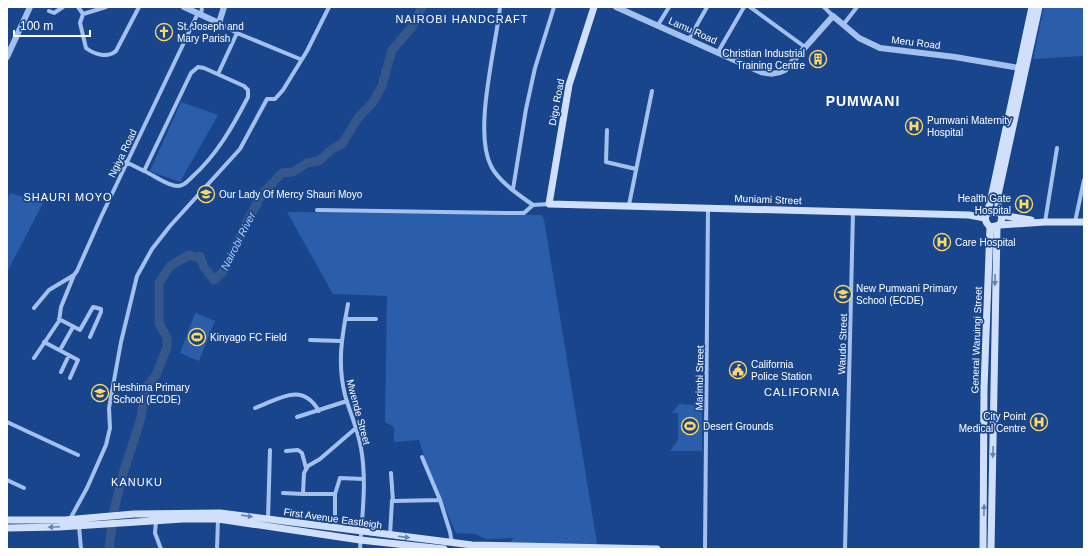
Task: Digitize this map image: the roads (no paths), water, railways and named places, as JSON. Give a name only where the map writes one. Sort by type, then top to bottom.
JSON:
[{"type":"main road","name":"Digo Road","points":[[549,204],[569,85],[594,7]]},
{"type":"main road","points":[[1032,7],[986,216],[986,224],[996,226],[1045,222],[1084,222]]},
{"type":"main road","points":[[996,226],[1000,214],[998,195],[1039,7]]},
{"type":"main road","name":"Muniami Street","points":[[549,204],[986,216],[992,211],[1000,214],[1045,222]]},
{"type":"main road","name":"General Waruingi Street","points":[[991,549],[996,226]]},
{"type":"main road","name":"General Waruingi Street","points":[[983,549],[984,388],[996,226]]},
{"type":"main road","points":[[984,388],[994,388]]},
{"type":"main road","name":"First Avenue Eastleigh","points":[[7,528],[79,526],[124,518],[220,513],[335,528],[361,536],[390,536],[452,543],[462,547],[656,549]]},
{"type":"main road","name":"First Avenue Eastleigh","points":[[124,518],[156,520],[218,519],[361,536],[444,549]]},
{"type":"main road","name":"First Avenue Eastleigh","points":[[7,520],[107,520]]},
{"type":"street","points":[[7,57],[30,7]]},
{"type":"street","points":[[48,12],[54,13],[63,7]]},
{"type":"street","points":[[78,7],[83,14]]},
{"type":"street","points":[[83,14],[106,7]]},
{"type":"street","points":[[83,14],[80,23],[86,48],[94,53],[112,54],[122,42],[139,7]]},
{"type":"street","points":[[184,7],[237,33],[300,59]]},
{"type":"street","name":"Ngiya Road","points":[[34,308],[48,290],[74,274],[80,265],[126,162],[202,7]]},
{"type":"street","points":[[219,23],[224,7]]},
{"type":"street","points":[[70,520],[87,488],[106,445],[110,428],[109,408],[121,342],[134,287],[144,263],[170,226],[240,149],[267,99],[275,100],[283,90],[300,59],[308,48],[329,7]]},
{"type":"street","points":[[500,7],[488,86],[484,135],[486,150],[491,167],[504,182],[533,205]]},
{"type":"street","points":[[513,189],[526,109],[535,68],[554,7]]},
{"type":"street","name":"Lamu Road","points":[[616,7],[761,72],[771,74],[779,73],[785,70],[805,47]]},
{"type":"street","points":[[658,25],[669,7]]},
{"type":"street","points":[[689,39],[707,7]]},
{"type":"street","points":[[718,52],[744,7]]},
{"type":"street","points":[[750,7],[805,47],[833,16]]},
{"type":"street","name":"Meru Road","points":[[824,7],[858,38],[880,48],[1019,68]]},
{"type":"street","points":[[843,25],[857,7]]},
{"type":"street","points":[[218,74],[237,33]]},
{"type":"street","points":[[126,162],[144,171],[167,182],[179,186],[184,184],[204,166],[222,144],[248,97],[248,90],[244,86],[204,68],[194,68],[144,171]]},
{"type":"street","points":[[629,205],[652,91]]},
{"type":"street","points":[[607,130],[606,162],[636,168]]},
{"type":"street","points":[[1045,222],[1057,148]]},
{"type":"street","points":[[1075,222],[1084,180]]},
{"type":"street","points":[[317,210],[524,213],[533,205],[549,204]]},
{"type":"street","name":"Marimbi Street","points":[[705,549],[708,208]]},
{"type":"street","name":"Waudo Street","points":[[845,549],[852,212]]},
{"type":"street","points":[[34,358],[59,319],[61,306],[74,274]]},
{"type":"street","name":"Mwende Street","points":[[348,304],[341,342],[340,366],[347,401],[361,448],[363,479],[360,549]]},
{"type":"street","points":[[59,319],[81,330],[93,307],[101,309],[102,312],[90,336]]},
{"type":"street","points":[[345,319],[376,319]]},
{"type":"street","points":[[60,350],[73,327]]},
{"type":"street","points":[[310,340],[341,342]]},
{"type":"street","points":[[44,342],[78,360],[70,378]]},
{"type":"street","points":[[60,372],[69,355]]},
{"type":"street","points":[[255,408],[287,395],[298,394],[312,401],[319,411]]},
{"type":"street","points":[[297,417],[347,401]]},
{"type":"street","points":[[7,422],[78,455]]},
{"type":"street","points":[[303,494],[304,473],[306,468],[356,428]]},
{"type":"street","points":[[268,519],[270,450]]},
{"type":"street","points":[[286,451],[298,450],[302,453],[306,468]]},
{"type":"street","points":[[422,457],[440,500],[452,543]]},
{"type":"street","points":[[390,536],[392,500],[391,473]]},
{"type":"street","points":[[335,528],[335,494],[340,478],[363,479]]},
{"type":"street","points":[[7,480],[24,488]]},
{"type":"street","points":[[283,493],[335,494]]},
{"type":"street","points":[[392,500],[394,502],[440,500]]},
{"type":"street","points":[[217,549],[218,519]]},
{"type":"street","points":[[156,520],[155,533],[161,549]]},
{"type":"street","points":[[79,526],[81,549]]},
{"type":"waterway","name":"Nairobi River","points":[[109,549],[114,510],[123,474],[141,418],[145,389],[156,375],[167,347],[167,338],[159,323],[159,283],[170,266],[189,255],[199,258],[200,256],[204,267],[214,280],[222,273],[262,194],[282,173],[293,172],[307,163],[319,161],[332,149],[342,144],[358,118],[373,102],[382,86],[392,50],[412,27],[422,7]]},
{"type":"place","name":"St. Joseph and Mary Parish","points":[[164,32]]},
{"type":"place","name":"Christian Industrial Training Centre","points":[[818,59]]},
{"type":"place","name":"Pumwani Maternity Hospital","points":[[914,126]]},
{"type":"place","name":"Our Lady Of Mercy Shauri Moyo","points":[[206,194]]},
{"type":"place","name":"Health Gate Hospital","points":[[1024,204]]},
{"type":"place","name":"Care Hospital","points":[[942,242]]},
{"type":"place","name":"New Pumwani Primary School (ECDE)","points":[[843,294]]},
{"type":"place","name":"Kinyago FC Field","points":[[197,337]]},
{"type":"place","name":"California Police Station","points":[[738,370]]},
{"type":"place","name":"Heshima Primary School (ECDE)","points":[[100,393]]},
{"type":"place","name":"City Point Medical Centre","points":[[1039,422]]},
{"type":"place","name":"Desert Grounds","points":[[690,426]]},
{"type":"district","name":"NAIROBI HANDCRAFT","points":[[462,19]]},
{"type":"district","name":"PUMWANI","points":[[863,101]]},
{"type":"district","name":"SHAURI MOYO","points":[[68,197]]},
{"type":"district","name":"CALIFORNIA","points":[[802,392]]},
{"type":"district","name":"KANUKU","points":[[137,482]]}]
